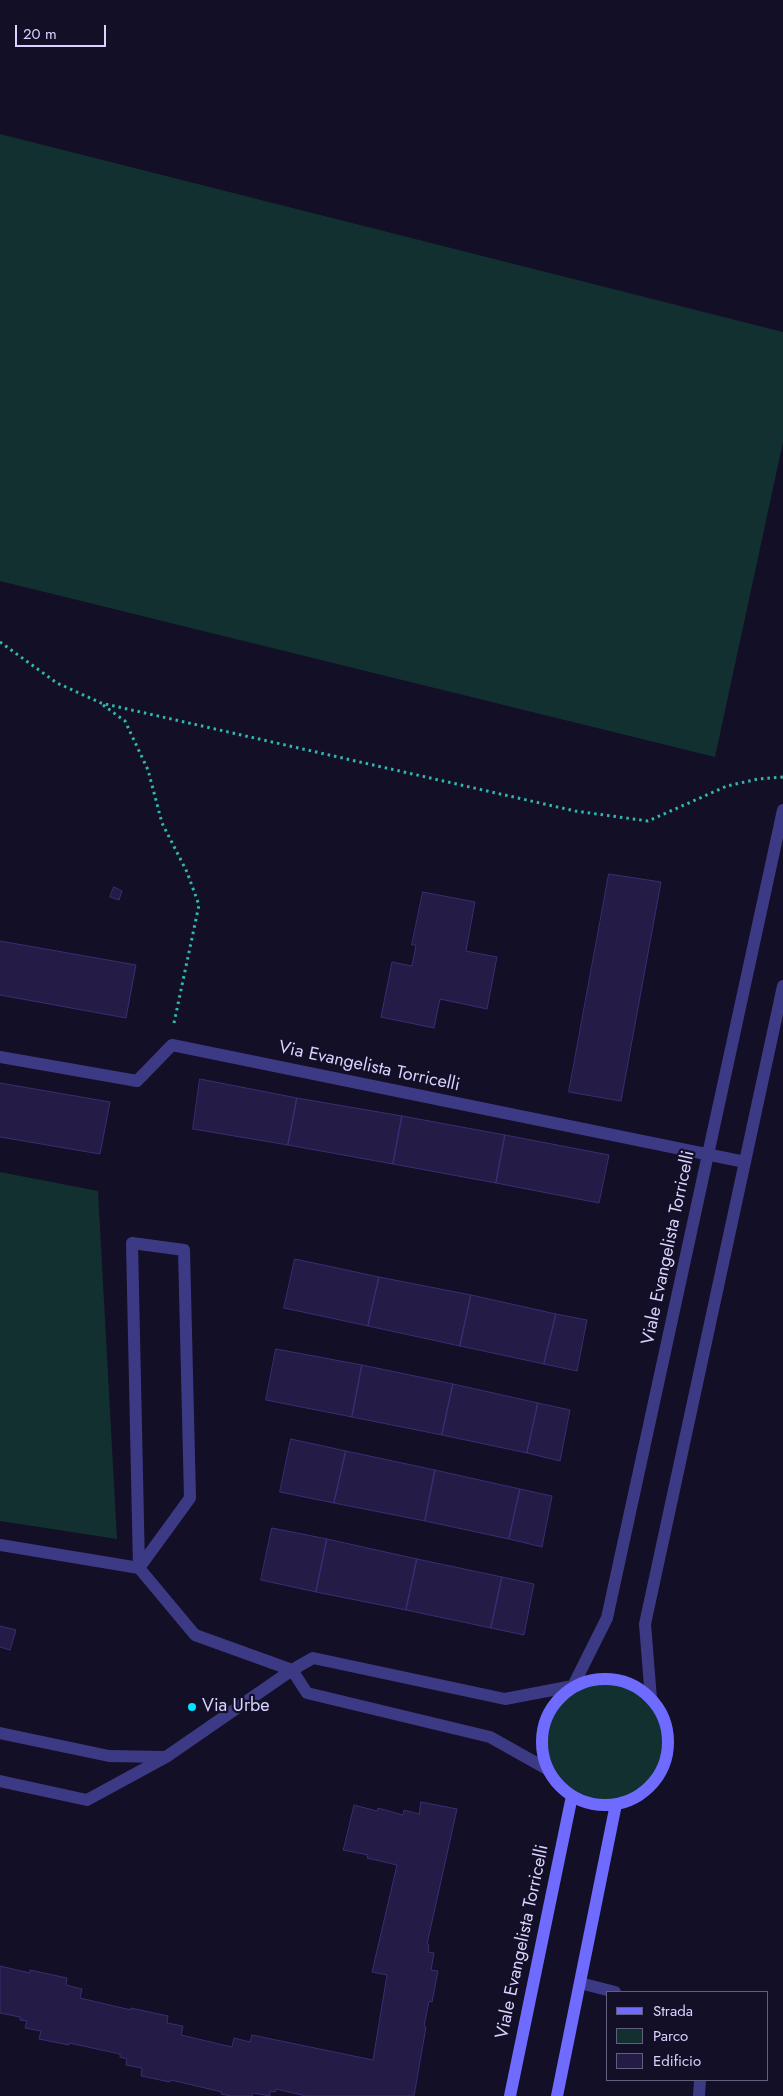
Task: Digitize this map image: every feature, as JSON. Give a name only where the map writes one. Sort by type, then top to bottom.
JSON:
[{"type":"street","name":"Viale Evangelista Torricelli","points":[[573,1686],[607,1618],[783,810]]},
{"type":"street","name":"Viale Evangelista Torricelli","points":[[651,1698],[645,1624],[783,986]]},
{"type":"street","points":[[0,1057],[137,1080],[172,1045]]},
{"type":"street","name":"Via Evangelista Torricelli","points":[[172,1045],[745,1162]]},
{"type":"street","points":[[139,1568],[190,1498],[184,1250],[132,1243],[139,1568],[195,1635],[292,1670],[307,1693],[490,1737],[547,1769]]},
{"type":"street","points":[[0,1545],[139,1568]]},
{"type":"street","points":[[0,1781],[86,1800],[166,1757],[292,1670],[313,1658],[505,1699],[573,1686]]},
{"type":"street","name":"Viale Evangelista Torricelli","points":[[606,1678],[623,1681],[638,1688],[651,1698],[662,1714],[667,1732],[667,1752],[661,1770],[650,1786],[634,1797],[616,1804],[601,1805],[586,1802],[572,1796],[558,1784],[547,1769],[542,1751],[542,1730],[563,1694],[573,1686],[589,1680],[606,1678]]},
{"type":"street","points":[[0,1733],[109,1756],[166,1757]]},
{"type":"street","name":"Viale Evangelista Torricelli","points":[[510,2096],[572,1796]]},
{"type":"street","points":[[557,2096],[616,1804]]},
{"type":"street","points":[[580,1983],[611,1991]]},
{"type":"street","points":[[699,2096],[700,2081]]},
{"type":"path","points":[[0,642],[57,683],[101,703],[575,811],[648,821],[727,786],[758,779],[783,777]]},
{"type":"path","points":[[101,703],[125,721],[148,770],[162,823],[187,872],[199,905],[175,1018],[172,1045]]},
{"type":"green space","points":[[0,134],[783,332],[783,442],[715,757],[0,581]]},
{"type":"green space","points":[[0,1172],[98,1191],[117,1539],[0,1521]]},
{"type":"green space","points":[[607,1683],[630,1688],[649,1700],[661,1719],[666,1742],[661,1765],[649,1784],[630,1796],[607,1801],[584,1796],[565,1784],[553,1765],[548,1742],[553,1719],[565,1700],[584,1688]]},
{"type":"building","points":[[609,874],[661,882],[621,1101],[569,1092]]},
{"type":"building","points":[[114,887],[122,891],[119,900],[110,897]]},
{"type":"building","points":[[423,892],[475,902],[466,951],[497,957],[487,1009],[440,999],[434,1028],[381,1017],[392,962],[412,966],[416,945],[412,945]]},
{"type":"building","points":[[0,941],[136,965],[126,1018],[0,995]]},
{"type":"building","points":[[200,1079],[297,1098],[288,1145],[193,1129]]},
{"type":"building","points":[[0,1083],[110,1102],[100,1154],[0,1137]]},
{"type":"building","points":[[297,1098],[402,1116],[393,1164],[288,1145]]},
{"type":"building","points":[[402,1116],[505,1135],[496,1183],[393,1164]]},
{"type":"building","points":[[505,1135],[609,1155],[599,1203],[496,1183]]},
{"type":"building","points":[[295,1259],[379,1277],[368,1326],[284,1308]]},
{"type":"building","points":[[379,1277],[471,1295],[460,1346],[368,1326]]},
{"type":"building","points":[[471,1295],[556,1314],[544,1364],[460,1346]]},
{"type":"building","points":[[556,1314],[587,1320],[577,1371],[544,1364]]},
{"type":"building","points":[[276,1349],[362,1365],[352,1417],[266,1400]]},
{"type":"building","points":[[362,1365],[453,1384],[442,1435],[352,1417]]},
{"type":"building","points":[[453,1384],[538,1403],[527,1453],[442,1435]]},
{"type":"building","points":[[538,1403],[570,1410],[560,1461],[527,1453]]},
{"type":"building","points":[[291,1439],[346,1451],[334,1503],[280,1492]]},
{"type":"building","points":[[346,1451],[435,1470],[425,1521],[334,1503]]},
{"type":"building","points":[[435,1470],[520,1489],[509,1539],[425,1521]]},
{"type":"building","points":[[520,1489],[552,1496],[542,1547],[509,1539]]},
{"type":"building","points":[[272,1528],[327,1539],[316,1592],[261,1580]]},
{"type":"building","points":[[327,1539],[417,1559],[406,1610],[316,1592]]},
{"type":"building","points":[[417,1559],[502,1577],[491,1628],[406,1610]]},
{"type":"building","points":[[502,1577],[534,1584],[524,1635],[491,1628]]},
{"type":"building","points":[[0,1626],[16,1630],[10,1650],[0,1647]]},
{"type":"building","points":[[421,1802],[457,1809],[427,1944],[429,1945],[428,1952],[434,1953],[431,1970],[438,1971],[432,2002],[429,2001],[424,2026],[426,2027],[414,2096],[306,2096],[276,2089],[275,2092],[270,2091],[270,2096],[253,2093],[252,2096],[221,2094],[222,2092],[171,2080],[170,2082],[141,2076],[142,2068],[126,2065],[127,2059],[120,2057],[120,2054],[69,2043],[69,2045],[39,2039],[41,2031],[25,2028],[27,2021],[20,2020],[20,2017],[0,2013],[0,1966],[30,1973],[30,1970],[67,1978],[66,1985],[82,1989],[80,1998],[131,2010],[131,2008],[168,2016],[167,2023],[183,2026],[181,2035],[232,2047],[234,2038],[250,2042],[252,2035],[373,2060],[387,1975],[372,1972],[397,1865],[367,1858],[368,1855],[343,1850],[354,1805],[377,1811],[378,1808],[403,1815],[404,1810],[419,1814]]},
{"type":"place","name":"Via Urbe","points":[[192,1707]]}]
